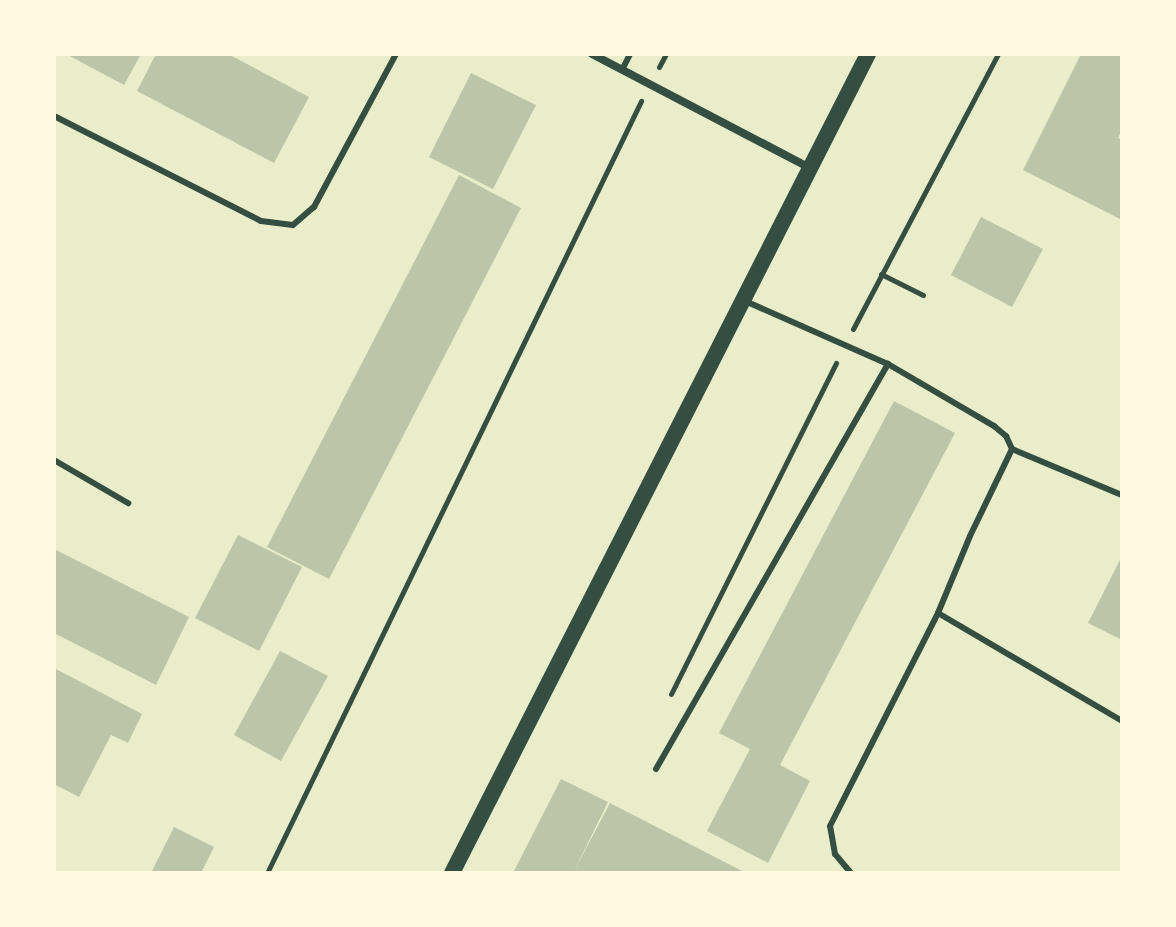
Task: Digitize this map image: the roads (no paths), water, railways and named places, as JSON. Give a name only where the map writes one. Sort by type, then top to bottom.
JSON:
[{"type":"main road","points":[[452,873],[868,54]]},
{"type":"street","points":[[592,54],[810,168]]},
{"type":"lane","points":[[54,116],[261,221],[293,225],[314,207],[396,54]]},
{"type":"lane","points":[[622,70],[630,54]]},
{"type":"lane","points":[[744,301],[888,364],[994,426],[1006,436],[1012,449],[1122,495]]},
{"type":"lane","points":[[656,769],[888,364]]},
{"type":"lane","points":[[851,873],[835,854],[830,826],[938,613],[970,536],[1012,449]]},
{"type":"lane","points":[[54,460],[128,503]]},
{"type":"lane","points":[[938,613],[1122,721]]}]
